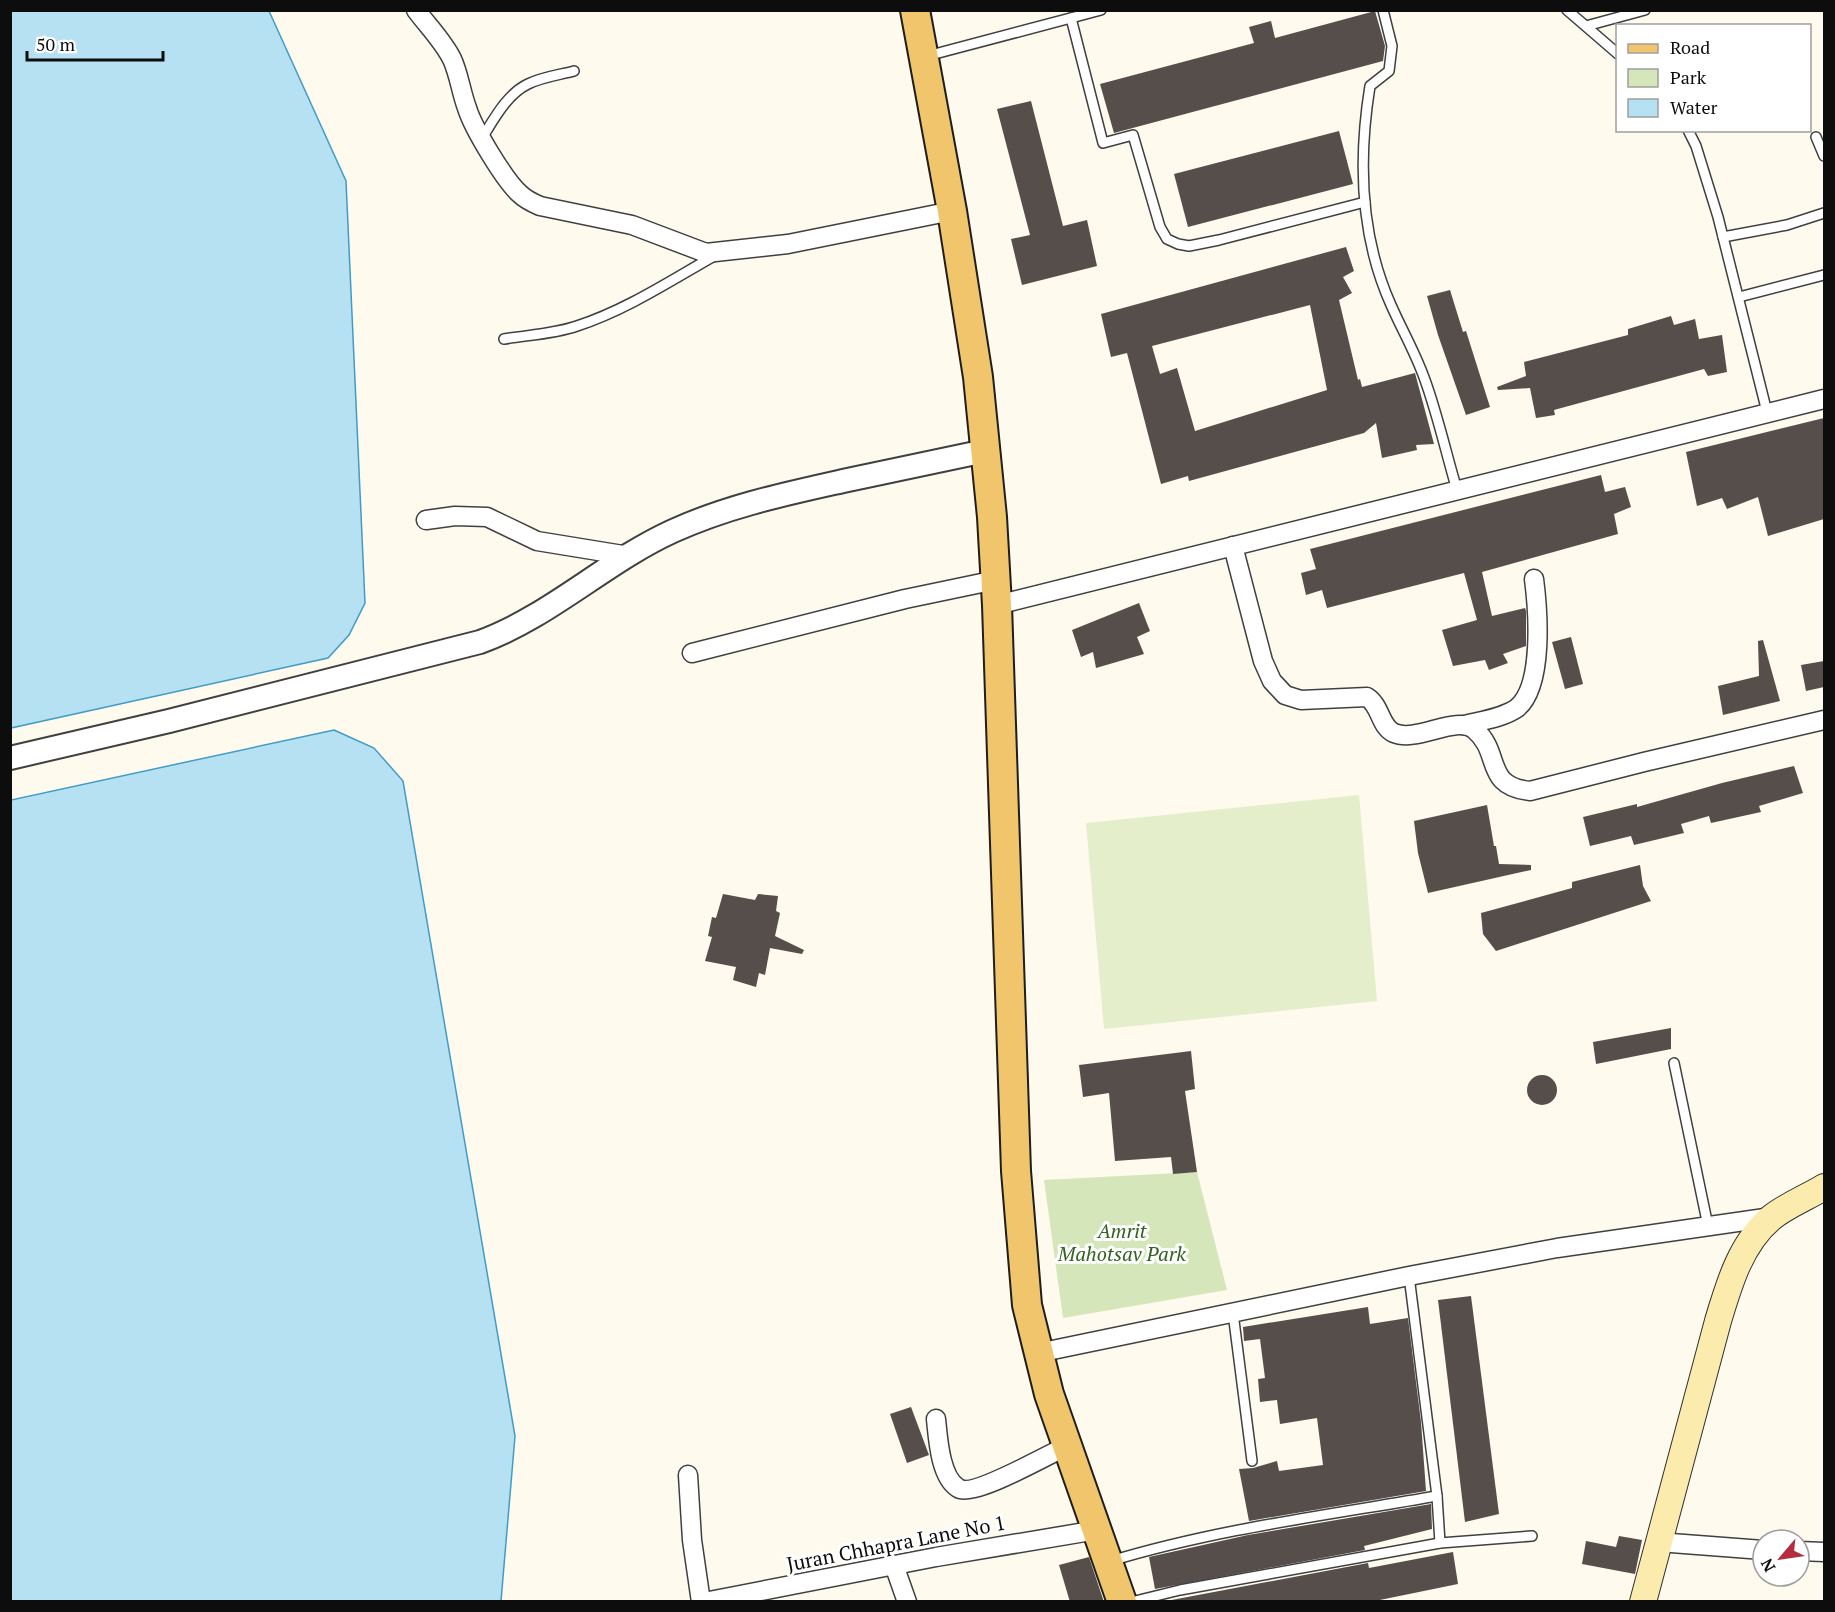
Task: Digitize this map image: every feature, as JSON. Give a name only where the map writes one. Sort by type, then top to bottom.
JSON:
[{"type":"main road","points":[[915,10],[952,211],[978,377],[986,451],[997,592],[1016,1171],[1027,1305],[1048,1394],[1122,1602]]},
{"type":"main road","points":[[1643,1602],[1728,1287],[1753,1237],[1772,1217],[1824,1187]]},
{"type":"street","points":[[416,10],[451,57],[467,109],[482,138],[509,181],[518,193],[528,200],[564,212],[632,225],[706,253],[788,244],[952,211]]},
{"type":"street","points":[[692,653],[893,602],[997,592],[1233,546],[1824,399]]},
{"type":"street","points":[[10,758],[179,719],[480,642],[507,632],[535,617],[629,556],[671,532],[735,507],[773,496],[986,451]]},
{"type":"street","points":[[426,520],[455,516],[486,517],[537,541],[629,556]]},
{"type":"street","points":[[1233,546],[1263,661],[1272,681],[1285,695],[1301,700],[1367,697],[1374,702],[1389,730],[1408,736],[1464,725],[1503,714],[1515,709],[1524,700],[1530,687],[1538,635],[1538,608],[1534,579]]},
{"type":"street","points":[[1464,725],[1473,728],[1481,736],[1496,771],[1505,784],[1530,791],[1824,720]]},
{"type":"street","points":[[1038,1353],[1409,1276],[1590,1242],[1772,1217]]},
{"type":"street","points":[[936,1419],[946,1472],[952,1483],[964,1491],[991,1483],[1067,1446]]},
{"type":"street","points":[[688,1475],[692,1540],[703,1602]]},
{"type":"street","name":"Juran Chhapra Lane No 1","points":[[703,1602],[894,1565],[1097,1530]]},
{"type":"street","points":[[1658,1542],[1751,1549]]},
{"type":"street","points":[[894,1565],[907,1602]]},
{"type":"lane","points":[[925,57],[1101,10]]},
{"type":"lane","points":[[1383,10],[1392,46],[1389,71],[1370,86],[1365,118],[1363,160],[1366,223],[1373,257],[1391,305],[1426,380],[1456,490]]},
{"type":"lane","points":[[1567,10],[1616,53]]},
{"type":"lane","points":[[1586,26],[1645,10]]},
{"type":"lane","points":[[1071,18],[1103,143],[1133,135],[1155,214],[1167,239],[1189,246],[1365,202]]},
{"type":"lane","points":[[482,138],[509,98],[519,89],[528,83],[574,71]]},
{"type":"lane","points":[[1689,132],[1708,181],[1767,412]]},
{"type":"lane","points":[[1816,138],[1824,156]]},
{"type":"lane","points":[[1723,237],[1787,225],[1824,213]]},
{"type":"lane","points":[[504,339],[552,332],[601,317],[719,253]]},
{"type":"lane","points":[[1739,297],[1824,275]]},
{"type":"lane","points":[[1674,1063],[1708,1226]]},
{"type":"lane","points":[[1409,1276],[1437,1496],[1440,1543]]},
{"type":"lane","points":[[1233,1313],[1252,1461]]},
{"type":"lane","points":[[1108,1562],[1150,1549],[1221,1533],[1437,1496]]},
{"type":"lane","points":[[1131,1602],[1180,1590],[1440,1543],[1532,1536]]},
{"type":"green space","points":[[1359,795],[1377,1001],[1104,1029],[1086,823]]},
{"type":"green space","name":"Amrit Mahotsav Park","points":[[1197,1172],[1227,1290],[1063,1318],[1044,1180]]},
{"type":"water","points":[[10,11],[269,11],[346,181],[365,603],[349,635],[328,658],[11,728]]},
{"type":"water","points":[[334,730],[374,748],[403,781],[515,1436],[501,1601],[11,1601],[11,800]]},
{"type":"building","points":[[1375,11],[1385,46],[1383,61],[1114,133],[1100,84],[1254,43],[1249,27],[1271,21],[1275,38]]},
{"type":"building","points":[[1031,101],[1063,226],[1087,220],[1097,266],[1022,285],[1011,239],[1030,235],[997,109]]},
{"type":"building","points":[[1339,131],[1353,184],[1188,227],[1174,174]]},
{"type":"building","points":[[1346,247],[1354,271],[1343,277],[1352,293],[1339,300],[1358,380],[1360,379],[1362,387],[1415,373],[1434,444],[1416,445],[1417,450],[1382,458],[1376,423],[1364,433],[1189,481],[1188,476],[1161,484],[1127,353],[1111,357],[1101,314]],"holes":[[[1310,305],[1327,390],[1195,431],[1177,368],[1160,374],[1152,346]]]},
{"type":"building","points":[[1450,290],[1463,332],[1466,331],[1490,407],[1466,415],[1427,296]]},
{"type":"building","points":[[1671,316],[1674,325],[1695,319],[1699,339],[1722,335],[1727,372],[1708,376],[1704,369],[1554,410],[1555,415],[1536,418],[1530,388],[1498,390],[1497,387],[1526,376],[1524,362],[1628,335],[1628,329]]},
{"type":"building","points":[[1824,418],[1824,519],[1768,536],[1758,497],[1727,509],[1722,498],[1697,506],[1686,452]]},
{"type":"building","points":[[1601,475],[1605,492],[1625,487],[1631,507],[1614,514],[1618,534],[1482,572],[1492,616],[1525,608],[1526,611],[1526,646],[1503,654],[1508,663],[1489,670],[1485,660],[1453,666],[1442,630],[1477,620],[1464,573],[1327,608],[1322,590],[1306,595],[1301,573],[1316,569],[1310,549]]},
{"type":"building","points":[[1139,603],[1150,631],[1137,637],[1144,654],[1096,668],[1093,652],[1081,657],[1072,630]]},
{"type":"building","points":[[1571,637],[1583,684],[1565,689],[1552,642]]},
{"type":"building","points":[[1763,640],[1780,701],[1723,715],[1718,686],[1759,676],[1758,641]]},
{"type":"building","points":[[1824,661],[1824,687],[1806,691],[1801,665]]},
{"type":"building","points":[[1794,766],[1803,793],[1759,806],[1761,812],[1711,823],[1709,816],[1681,824],[1684,833],[1634,845],[1631,836],[1590,846],[1583,817],[1637,804],[1637,807]]},
{"type":"building","points":[[1487,805],[1499,864],[1531,865],[1531,870],[1428,893],[1418,853],[1414,821]]},
{"type":"building","points":[[1640,865],[1643,886],[1651,901],[1496,951],[1483,934],[1481,913],[1572,888],[1572,882]]},
{"type":"building","points":[[723,894],[755,900],[758,894],[778,896],[776,911],[780,913],[775,936],[804,950],[802,954],[770,948],[765,975],[759,973],[756,987],[733,980],[736,967],[705,961],[712,937],[708,936],[712,917],[716,918]]},
{"type":"building","points":[[1671,1028],[1671,1049],[1596,1064],[1593,1042]]},
{"type":"building","points":[[1191,1051],[1195,1089],[1185,1091],[1197,1172],[1173,1174],[1171,1157],[1115,1161],[1109,1093],[1083,1097],[1079,1065]]},
{"type":"building","points":[[1542,1075],[1553,1079],[1557,1090],[1553,1101],[1542,1105],[1531,1101],[1527,1090],[1531,1079]]},
{"type":"building","points":[[1471,1296],[1499,1514],[1465,1522],[1438,1300]]},
{"type":"building","points":[[1368,1307],[1370,1324],[1408,1318],[1421,1422],[1426,1491],[1249,1521],[1239,1469],[1253,1468],[1277,1461],[1279,1471],[1323,1465],[1317,1418],[1280,1424],[1277,1400],[1260,1402],[1258,1379],[1265,1378],[1260,1339],[1244,1341],[1243,1327]]},
{"type":"building","points":[[911,1407],[929,1455],[907,1463],[890,1414]]},
{"type":"building","points":[[1431,1504],[1432,1529],[1364,1546],[1365,1550],[1155,1589],[1149,1557],[1248,1535]]},
{"type":"building","points":[[1619,1536],[1642,1540],[1635,1574],[1582,1564],[1586,1541],[1616,1547]]},
{"type":"building","points":[[1453,1552],[1458,1584],[1370,1602],[1161,1602],[1368,1563],[1369,1568]]},
{"type":"building","points":[[1089,1557],[1104,1602],[1070,1602],[1059,1565]]}]
